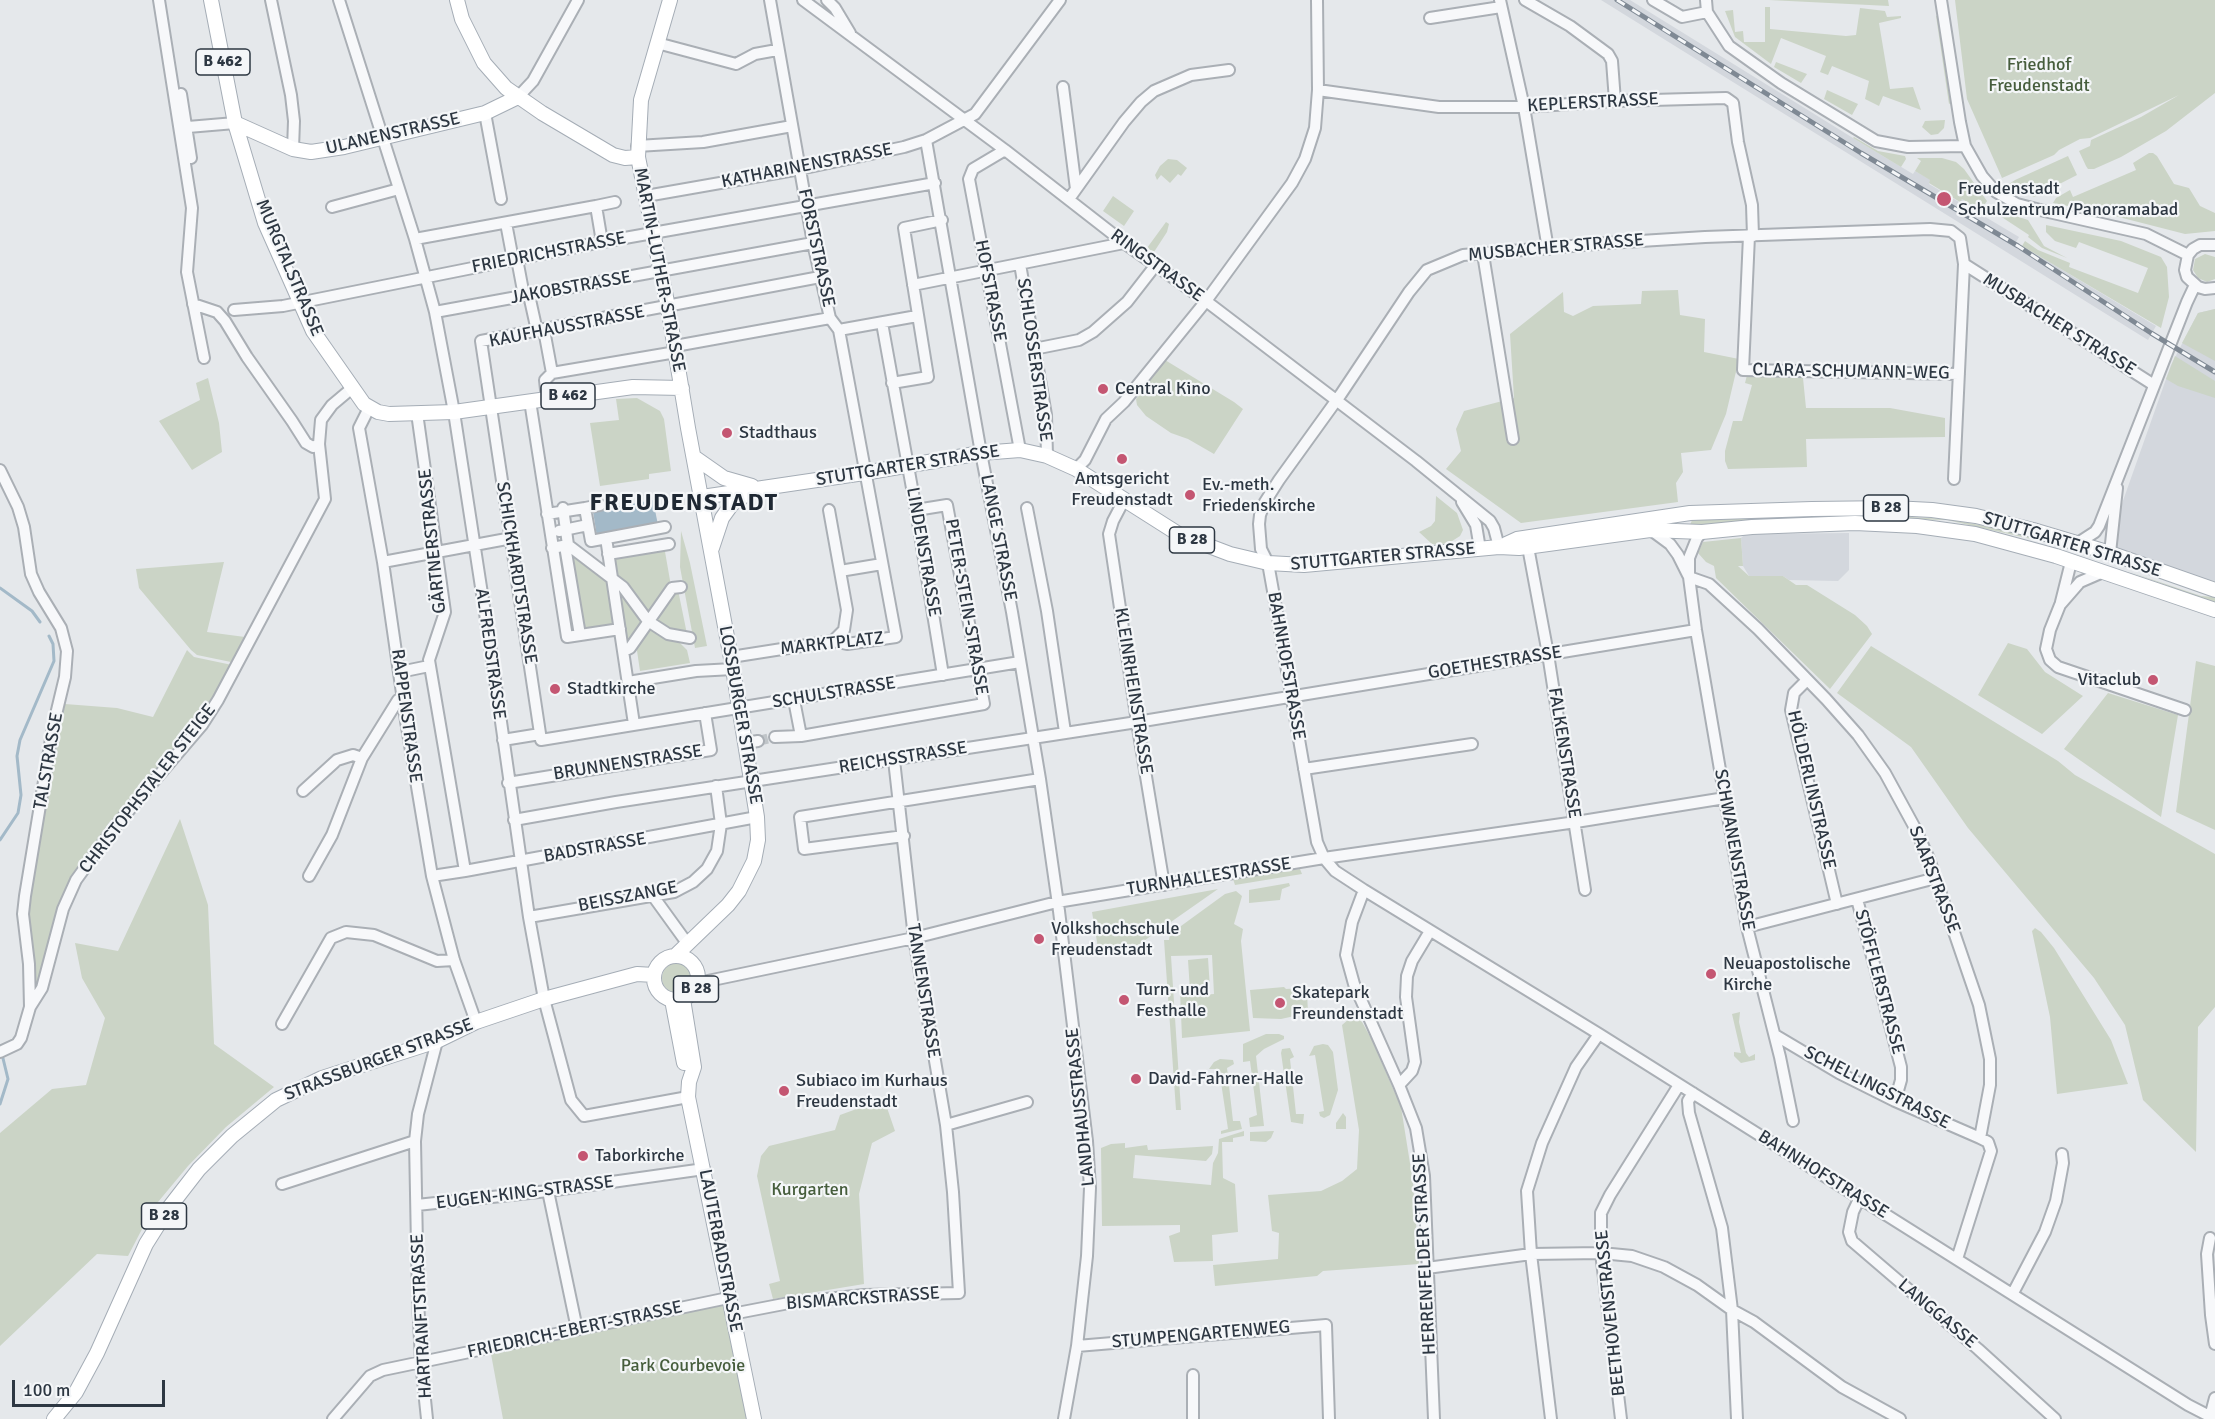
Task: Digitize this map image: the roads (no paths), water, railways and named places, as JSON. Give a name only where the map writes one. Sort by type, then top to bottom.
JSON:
[{"type":"main road","name":"MURGTALSTRASSE","points":[[211,0],[235,123],[266,223],[313,331],[351,389],[369,408]]},
{"type":"main road","points":[[457,0],[462,19],[484,63],[496,78],[518,97],[613,155],[625,158],[637,152]]},
{"type":"main road","name":"MARTIN-LUTHER-STRASSE","points":[[670,0],[641,100],[637,152],[662,271],[702,497]]},
{"type":"main road","name":"ULANENSTRASSE","points":[[235,123],[293,149],[311,152],[344,147],[485,113],[518,97]]},
{"type":"main road","name":"B 462","points":[[369,408],[389,414],[454,412],[633,387],[682,388]]},
{"type":"main road","name":"STUTTGARTER STRASSE","points":[[702,497],[981,453],[1020,450],[1047,456],[1076,469],[1180,536],[1230,555],[1268,563],[1304,565],[1499,547],[1528,547],[1650,530],[1702,532],[1752,527],[1855,523],[1917,526],[1975,534],[2071,562],[2215,610]]},
{"type":"main road","name":"STUTTGARTER STRASSE","points":[[694,457],[724,478],[757,487]]},
{"type":"main road","name":"STUTTGARTER STRASSE","points":[[711,550],[722,518],[732,504],[757,487]]},
{"type":"main road","name":"LOSSBURGER STRASSE","points":[[675,956],[728,905],[748,875],[758,846],[752,781],[752,742],[739,707],[702,497]]},
{"type":"main road","name":"STUTTGARTER STRASSE","points":[[1499,547],[1517,539],[1690,513],[1833,508],[1932,510],[1976,516],[2078,543],[2215,590]]},
{"type":"main road","name":"B 28","points":[[1650,530],[1685,520],[1690,513]]},
{"type":"main road","points":[[2071,562],[2078,543]]},
{"type":"main road","points":[[2103,573],[2110,554]]},
{"type":"main road","name":"LOSSBURGER STRASSE","points":[[694,965],[694,954],[712,920]]},
{"type":"main road","name":"B 28","points":[[675,956],[682,957],[694,965],[698,982],[693,993],[678,1000],[658,991],[654,975],[661,962],[675,956]]},
{"type":"main road","name":"STRASSBURGER STRASSE","points":[[54,1419],[76,1392],[97,1353],[146,1244],[168,1209],[199,1169],[262,1111],[290,1093],[331,1075],[437,1041],[476,1022],[544,999],[637,974],[654,975]]},
{"type":"main road","name":"LAUTERBADSTRASSE","points":[[678,1000],[693,1067],[688,1082],[688,1097],[754,1419]]},
{"type":"street","points":[[159,0],[192,208],[187,272],[204,358]]},
{"type":"street","points":[[272,0],[291,95],[294,121],[293,149]]},
{"type":"street","name":"ALFREDSTRASSE","points":[[339,0],[416,239],[435,312],[454,412],[529,917],[544,999],[571,1100],[584,1116],[688,1097]]},
{"type":"street","points":[[518,97],[533,81],[578,0]]},
{"type":"street","name":"FORSTSTRASSE","points":[[770,0],[777,50],[813,243],[830,318]]},
{"type":"street","name":"RINGSTRASSE","points":[[803,0],[1416,461],[1490,521],[1499,547]]},
{"type":"street","name":"KATHARINENSTRASSE","points":[[646,196],[800,169],[904,147],[926,140],[975,114],[1060,0]]},
{"type":"street","points":[[1076,469],[1085,460],[1110,413],[1124,402],[1206,301],[1292,183],[1305,159],[1315,128],[1318,90],[1317,0]]},
{"type":"street","points":[[1526,0],[1570,26],[1608,54],[1612,61],[1615,101]]},
{"type":"street","points":[[1653,0],[1682,17],[1707,12]]},
{"type":"street","points":[[1706,0],[1707,12],[1729,46],[1781,83],[1876,141],[1908,147],[1965,146]]},
{"type":"street","points":[[1941,0],[1965,146],[1982,176],[1996,192],[2017,204],[2146,234],[2188,255]]},
{"type":"street","points":[[1430,18],[1501,3],[1524,107],[1548,249]]},
{"type":"street","points":[[831,4],[831,21]]},
{"type":"street","name":"RINGSTRASSE","points":[[831,4],[853,38]]},
{"type":"street","points":[[657,43],[736,64],[754,54],[777,50]]},
{"type":"street","points":[[167,52],[174,61],[188,127],[193,188],[190,193]]},
{"type":"street","points":[[1069,199],[1128,116],[1157,88],[1191,75],[1228,70]]},
{"type":"street","points":[[1063,87],[1076,189]]},
{"type":"street","name":"KEPLERSTRASSE","points":[[1318,90],[1439,107],[1524,107],[1615,101],[1726,98],[1733,103],[1738,142],[1752,205],[1743,370]]},
{"type":"street","points":[[485,113],[501,199]]},
{"type":"street","points":[[188,127],[235,123]]},
{"type":"street","points":[[637,152],[792,126]]},
{"type":"street","name":"LANGE STRASSE","points":[[926,140],[1020,662],[1040,779],[1057,902]]},
{"type":"street","name":"HOFSTRASSE","points":[[1005,150],[970,172],[969,179],[1020,450]]},
{"type":"street","name":"FRIEDRICHSTRASSE","points":[[234,310],[283,306],[602,242],[935,183]]},
{"type":"street","points":[[332,207],[399,189]]},
{"type":"street","points":[[416,239],[615,202]]},
{"type":"street","points":[[596,206],[602,242]]},
{"type":"street","points":[[892,383],[928,377],[904,228],[942,220]]},
{"type":"street","points":[[506,223],[527,296],[541,330],[552,374]]},
{"type":"street","name":"MUSBACHER STRASSE","points":[[1268,563],[1261,549],[1259,524],[1265,502],[1409,292],[1427,270],[1463,255],[1652,240],[1952,231],[1960,238],[1964,264],[2154,385]]},
{"type":"street","name":"JAKOBSTRASSE","points":[[435,312],[813,243]]},
{"type":"street","points":[[913,285],[1124,243]]},
{"type":"street","points":[[2215,245],[2200,245],[2188,255],[2185,270],[2187,277],[2195,285],[2205,289],[2215,288]]},
{"type":"street","points":[[1483,254],[1512,439]]},
{"type":"street","name":"SCHLOSSERSTRASSE","points":[[1020,264],[1046,415],[1047,456]]},
{"type":"street","points":[[1954,479],[1964,264]]},
{"type":"street","points":[[1034,350],[1079,340],[1093,332],[1127,302],[1155,266]]},
{"type":"street","name":"KAUFHAUSSTRASSE","points":[[491,406],[481,341],[820,277]]},
{"type":"street","name":"MUSBACHER STRASSE","points":[[2078,543],[2095,532],[2195,285]]},
{"type":"street","points":[[193,304],[217,312],[306,443],[313,447],[319,444]]},
{"type":"street","points":[[838,330],[917,316]]},
{"type":"street","points":[[547,399],[545,380],[552,374],[830,318]]},
{"type":"street","name":"MARKTPLATZ","points":[[628,682],[833,641],[847,644],[896,637],[838,330],[830,318]]},
{"type":"street","name":"LINDENSTRASSE","points":[[882,322],[943,675]]},
{"type":"street","name":"CLARA-SCHUMANN-WEG","points":[[1743,370],[1959,374]]},
{"type":"street","name":"CHRISTOPHSTALER STEIGE","points":[[30,1007],[42,988],[63,909],[76,880],[113,829],[202,725],[218,700],[325,499],[319,444],[321,420],[332,405],[351,389]]},
{"type":"street","points":[[530,401],[537,427],[547,514],[567,637],[620,629]]},
{"type":"street","name":"SCHICKHARDTSTRASSE","points":[[491,406],[541,737]]},
{"type":"street","name":"RAPPENSTRASSE","points":[[369,408],[359,428],[383,562],[432,876],[454,960],[476,1022]]},
{"type":"street","name":"GÄRTNERSTRASSE","points":[[417,413],[445,612],[429,666],[465,872]]},
{"type":"street","name":"TALSTRASSE","points":[[0,470],[18,507],[24,527],[31,573],[39,592],[61,628],[67,651],[65,677],[53,727],[23,914],[29,964],[30,1007],[25,1029],[17,1044],[0,1052]]},
{"type":"street","name":"MUSBACHER STRASSE","points":[[2110,554],[2118,476]]},
{"type":"street","name":"RINGSTRASSE","points":[[1458,497],[1476,525],[1480,549]]},
{"type":"street","name":"KLEINRHEINSTRASSE","points":[[1124,500],[1113,520],[1109,534],[1164,885]]},
{"type":"street","points":[[547,514],[600,505]]},
{"type":"street","name":"PETER-STEIN-STRASSE","points":[[801,736],[984,704],[947,505],[916,510]]},
{"type":"street","points":[[585,508],[591,541]]},
{"type":"street","points":[[1027,508],[1047,611],[1065,732]]},
{"type":"street","points":[[564,510],[568,545],[566,552],[580,635]]},
{"type":"street","points":[[829,510],[847,618],[844,630],[833,641]]},
{"type":"street","points":[[550,532],[588,525]]},
{"type":"street","points":[[552,548],[665,527]]},
{"type":"street","name":"SCHWANENSTRASSE","points":[[1650,530],[1670,544],[1689,577]]},
{"type":"street","points":[[643,531],[645,548]]},
{"type":"street","name":"SCHWANENSTRASSE","points":[[1702,532],[1689,558],[1689,577],[1696,630],[1747,927],[1775,1035],[1793,1121]]},
{"type":"street","points":[[383,562],[512,538]]},
{"type":"street","points":[[606,538],[634,724]]},
{"type":"street","points":[[608,554],[669,544]]},
{"type":"street","points":[[568,545],[613,582],[623,587],[648,621],[668,634],[690,638]]},
{"type":"street","name":"FALKENSTRASSE","points":[[1528,547],[1576,822],[1585,890]]},
{"type":"street","points":[[2071,562],[2060,605],[2050,630],[2046,649],[2050,660],[2058,668],[2185,710]]},
{"type":"street","name":"BAHNHOFSTRASSE","points":[[1268,563],[1293,695],[1317,843],[1324,858],[1335,871],[2213,1418]]},
{"type":"street","points":[[840,571],[882,564]]},
{"type":"street","points":[[2060,605],[2080,582],[2103,573]]},
{"type":"street","name":"SAARSTRASSE","points":[[1689,577],[1709,584],[1758,629],[1858,735],[1885,772],[1915,828],[1936,878],[1979,1005],[1990,1059],[1990,1085],[1980,1138],[1988,1142],[1990,1151],[1957,1259]]},
{"type":"street","points":[[624,651],[630,648],[672,588],[681,587]]},
{"type":"street","name":"GOETHESTRASSE","points":[[1293,695],[1696,630]]},
{"type":"street","name":"SCHULSTRASSE","points":[[503,740],[541,737],[794,700],[1020,662]]},
{"type":"street","points":[[400,672],[429,666]]},
{"type":"street","name":"HÖLDERLINSTRASSE","points":[[1807,680],[1794,693],[1791,710],[1838,904]]},
{"type":"street","name":"REICHSSTRASSE","points":[[514,820],[716,786],[1137,722],[1293,695]]},
{"type":"street","points":[[309,876],[332,835],[362,758],[398,700],[403,699]]},
{"type":"street","points":[[775,737],[801,736],[794,700]]},
{"type":"street","name":"BRUNNENSTRASSE","points":[[508,783],[711,750],[705,713]]},
{"type":"street","points":[[1304,769],[1472,744]]},
{"type":"street","points":[[303,791],[338,760],[353,755],[362,758]]},
{"type":"street","name":"TANNENSTRASSE","points":[[894,760],[914,939],[946,1125],[953,1191],[959,1293]]},
{"type":"street","points":[[904,836],[804,849],[800,817],[1040,779]]},
{"type":"street","name":"BEISSZANGE","points":[[529,917],[653,896],[674,891],[693,882],[707,869],[717,850],[722,824],[716,786]]},
{"type":"street","name":"TURNHALLESTRASSE","points":[[698,982],[914,939],[1057,902],[1324,858],[1725,798]]},
{"type":"street","name":"BADSTRASSE","points":[[432,876],[465,872],[757,817]]},
{"type":"street","points":[[1747,927],[1936,878]]},
{"type":"street","name":"HERRENFELDER STRASSE","points":[[1364,890],[1352,922],[1346,955],[1354,984],[1416,1128],[1424,1176],[1434,1419]]},
{"type":"street","points":[[653,896],[687,943]]},
{"type":"street","name":"STÖFFLERSTRASSE","points":[[1857,898],[1901,1066],[1901,1080],[1895,1101]]},
{"type":"street","name":"LANDHAUSSTRASSE","points":[[1057,902],[1086,1134],[1090,1188],[1087,1256],[1077,1346],[1064,1419]]},
{"type":"street","points":[[1399,1085],[1412,1071],[1415,1062],[1406,997],[1407,976],[1412,960],[1430,931]]},
{"type":"street","points":[[282,1024],[331,938],[346,932],[374,935],[437,961],[454,960]]},
{"type":"street","points":[[1551,1419],[1531,1254],[1527,1191],[1542,1143],[1576,1067],[1599,1034]]},
{"type":"street","name":"SCHELLINGSTRASSE","points":[[1775,1035],[1839,1073],[1895,1101],[1980,1138]]},
{"type":"street","name":"HARTRANFTSTRASSE","points":[[428,1419],[421,1361],[418,1299],[415,1141],[418,1114],[437,1041]]},
{"type":"street","name":"BEETHOVENSTRASSE","points":[[1622,1419],[1601,1252],[1601,1214],[1610,1195],[1679,1085]]},
{"type":"street","points":[[1692,1093],[1688,1101],[1689,1113],[1721,1220],[1732,1310],[1737,1419]]},
{"type":"street","points":[[946,1125],[1027,1102]]},
{"type":"street","points":[[282,1184],[415,1141]]},
{"type":"street","points":[[2013,1293],[2045,1232],[2056,1201],[2063,1163],[2062,1154]]},
{"type":"street","name":"EUGEN-KING-STRASSE","points":[[417,1206],[548,1191],[704,1169]]},
{"type":"street","points":[[548,1191],[577,1329]]},
{"type":"street","name":"LANGGASSE","points":[[1860,1197],[1853,1212],[1850,1232],[1852,1241],[1978,1349],[2055,1419]]},
{"type":"street","points":[[2210,1238],[2207,1254],[2215,1344]]},
{"type":"street","points":[[1427,1268],[1531,1254],[1601,1252],[1632,1256],[1664,1267],[1697,1285],[1732,1310],[1754,1322],[1877,1413],[1900,1419]]},
{"type":"street","name":"BISMARCKSTRASSE","points":[[732,1314],[789,1303],[864,1295],[959,1293]]},
{"type":"street","name":"FRIEDRICH-EBERT-STRASSE","points":[[333,1419],[370,1376],[383,1370],[729,1298]]},
{"type":"street","name":"STUMPENGARTENWEG","points":[[1077,1346],[1326,1325],[1329,1419]]},
{"type":"street","points":[[1192,1419],[1193,1375]]},
{"type":"street","points":[[2213,1418],[2215,1398]]},
{"type":"water","points":[[653,500],[658,525],[597,537],[593,511]]},
{"type":"waterway","points":[[0,588],[32,611],[40,622]]},
{"type":"waterway","points":[[0,840],[18,813],[21,795],[17,756],[20,740],[54,661],[53,644],[49,636]]},
{"type":"waterway","points":[[0,1046],[8,1079],[0,1104]]},
{"type":"tunnel","points":[[758,741],[775,737]]},
{"type":"railway","points":[[1617,0],[1861,153],[2018,246],[2215,372]]},
{"type":"place","name":"Freudenstadt Schulzentrum/Panoramabad","points":[[1944,199]]},
{"type":"place","name":"Central Kino","points":[[1103,389]]},
{"type":"place","name":"Stadthaus","points":[[727,433]]},
{"type":"place","name":"Amtsgericht Freudenstadt","points":[[1122,459]]},
{"type":"place","name":"Ev.-meth. Friedenskirche","points":[[1190,495]]},
{"type":"place","name":"Vitaclub","points":[[2153,680]]},
{"type":"place","name":"Stadtkirche","points":[[555,689]]},
{"type":"place","name":"Volkshochschule Freudenstadt","points":[[1039,939]]},
{"type":"place","name":"Neuapostolische Kirche","points":[[1711,974]]},
{"type":"place","name":"Turn- und Festhalle","points":[[1124,1000]]},
{"type":"place","name":"Skatepark Freundenstadt","points":[[1280,1003]]},
{"type":"place","name":"David-Fahrner-Halle","points":[[1136,1079]]},
{"type":"place","name":"Subiaco im Kurhaus Freudenstadt","points":[[784,1091]]},
{"type":"place","name":"Taborkirche","points":[[583,1156]]},
{"type":"district","name":"FREUDENSTADT","points":[[684,504]]},
{"type":"park label","name":"Friedhof Freudenstadt","points":[[2039,76]]},
{"type":"park label","name":"Kurgarten","points":[[810,1190]]},
{"type":"park label","name":"Park Courbevoie","points":[[683,1366]]}]
